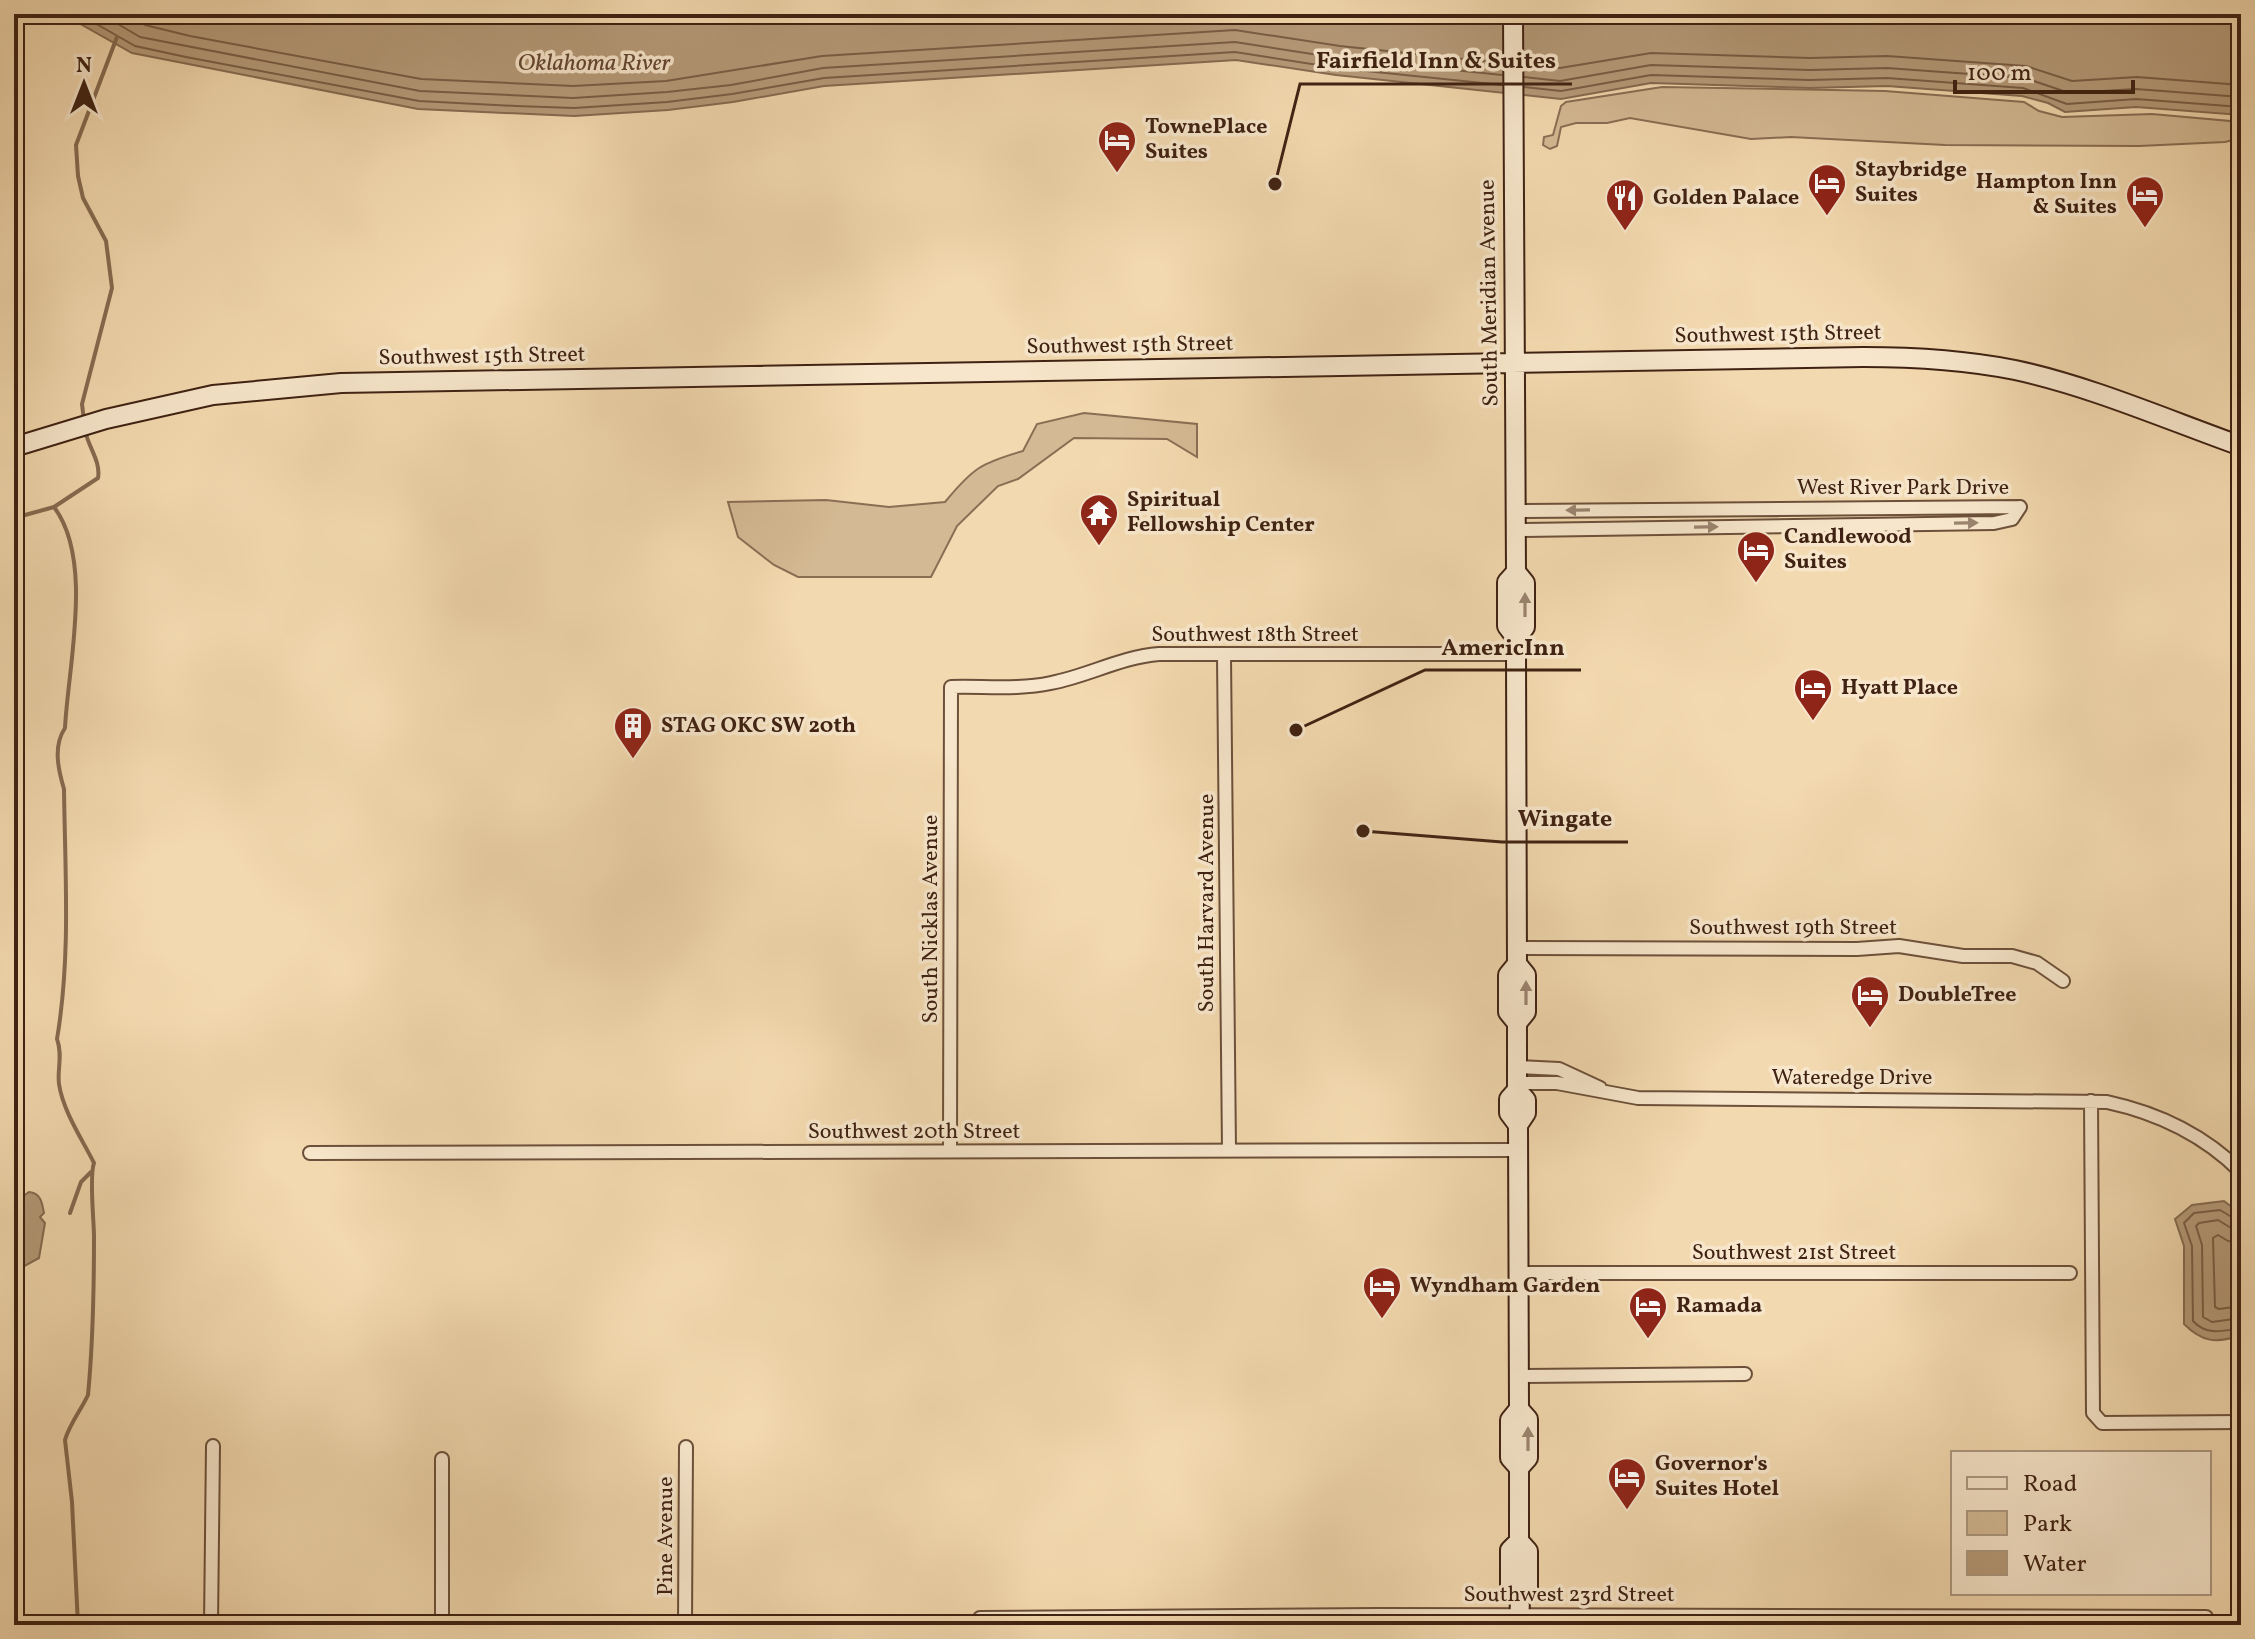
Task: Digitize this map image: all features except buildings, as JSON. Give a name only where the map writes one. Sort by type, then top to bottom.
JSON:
[{"type":"main road","name":"South Meridian Avenue","points":[[1513,14],[1516,572],[1507,582],[1507,626],[1516,646],[1517,956],[1508,975],[1508,1012],[1517,1023],[1517,1080],[1509,1099],[1509,1113],[1518,1125],[1519,1409],[1510,1420],[1510,1458],[1519,1468],[1519,1541],[1510,1550],[1510,1588],[1519,1613]]},
{"type":"main road","name":"Southwest 15th Street","points":[[15,447],[106,419],[213,395],[341,383],[1863,357],[1921,358],[2018,371],[2078,388],[2241,446]]},
{"type":"street","name":"West River Park Drive","points":[[2020,507],[2012,519],[1994,523],[1606,529],[1516,520],[1606,510],[2020,507]]},
{"type":"street","points":[[1840,508],[1840,525]]},
{"type":"street","points":[[1671,509],[1671,527]]},
{"type":"street","points":[[1606,510],[1606,529]]},
{"type":"street","name":"Southwest 18th Street","points":[[951,687],[1023,687],[1051,683],[1141,656],[1516,646]]},
{"type":"street","name":"South Harvard Avenue","points":[[1224,656],[1229,1150]]},
{"type":"street","name":"South Nicklas Avenue","points":[[950,1151],[951,687]]},
{"type":"street","name":"Southwest 19th Street","points":[[1517,956],[1899,946],[1963,956],[2012,956],[2037,963],[2063,981]]},
{"type":"street","name":"Wateredge Drive","points":[[1517,1080],[1557,1083],[1638,1098],[2091,1101],[2160,1116],[2211,1146],[2241,1172]]},
{"type":"street","points":[[2091,1101],[2093,1413],[2102,1423],[2241,1422]]},
{"type":"street","name":"Southwest 20th Street","points":[[310,1153],[1518,1150]]},
{"type":"street","name":"Southwest 21st Street","points":[[1518,1273],[2070,1273]]},
{"type":"street","points":[[1519,1376],[1745,1374]]},
{"type":"street","points":[[211,1625],[213,1446]]},
{"type":"street","name":"Pine Avenue","points":[[685,1625],[686,1447]]},
{"type":"street","points":[[442,1459],[442,1625]]},
{"type":"street","name":"Southwest 23rd Street","points":[[980,1621],[1519,1613],[2057,1621],[2206,1617]]},
{"type":"green space","points":[[1662,87],[1885,91],[2024,102],[2039,111],[2062,117],[2152,114],[2241,122],[2241,138],[2225,142],[2139,146],[1945,145],[1791,137],[1751,139],[1630,118],[1561,127],[1557,146],[1550,149],[1543,145],[1544,137],[1553,135],[1561,106],[1566,102]]},
{"type":"green space","points":[[1084,413],[1197,424],[1197,457],[1167,439],[1074,438],[1018,479],[998,486],[957,526],[931,577],[798,577],[774,565],[738,537],[728,502],[826,500],[889,507],[945,502],[979,468],[1023,451],[1037,424]]},
{"type":"water","name":"Oklahoma River","points":[[14,14],[2241,14],[2241,115],[2136,107],[2065,112],[2048,103],[2022,96],[1887,86],[1810,88],[1651,83],[1561,99],[1336,75],[1236,60],[824,86],[668,110],[574,116],[418,109],[132,53],[75,21],[14,21]]},
{"type":"water","points":[[29,1192],[38,1196],[44,1213],[40,1217],[45,1223],[39,1258],[14,1269],[14,1224],[22,1197]]},
{"type":"water","points":[[2224,1201],[2237,1211],[2240,1218],[2241,1335],[2210,1340],[2197,1335],[2184,1324],[2184,1246],[2175,1219],[2192,1205]]},
{"type":"waterway","points":[[84,421],[82,404],[112,288],[106,241],[83,198],[76,145],[117,37]]},
{"type":"waterway","points":[[14,518],[54,507],[98,478],[98,466],[85,430]]},
{"type":"waterway","points":[[54,507],[66,529],[76,584],[65,728],[58,750],[64,789],[66,914],[64,977],[57,1039],[59,1079],[69,1115],[94,1163],[93,1296],[88,1395],[65,1440],[72,1502],[78,1625]]},
{"type":"waterway","points":[[70,1213],[81,1182],[91,1172]]},
{"type":"place","name":"TownePlace Suites","points":[[1117,174]]},
{"type":"place","name":"Fairfield Inn & Suites","points":[[1275,184]]},
{"type":"place","name":"Staybridge Suites","points":[[1827,217]]},
{"type":"place","name":"Hampton Inn & Suites","points":[[2145,229]]},
{"type":"place","name":"Golden Palace","points":[[1625,232]]},
{"type":"place","name":"Spiritual Fellowship Center","points":[[1099,547]]},
{"type":"place","name":"Candlewood Suites","points":[[1756,584]]},
{"type":"place","name":"Hyatt Place","points":[[1813,722]]},
{"type":"place","name":"AmericInn","points":[[1296,730]]},
{"type":"place","name":"STAG OKC SW 20th","points":[[633,760]]},
{"type":"place","name":"Wingate","points":[[1363,831]]},
{"type":"place","name":"DoubleTree","points":[[1870,1029]]},
{"type":"place","name":"Wyndham Garden","points":[[1382,1320]]},
{"type":"place","name":"Ramada","points":[[1648,1340]]},
{"type":"place","name":"Governor's Suites Hotel","points":[[1627,1511]]}]
